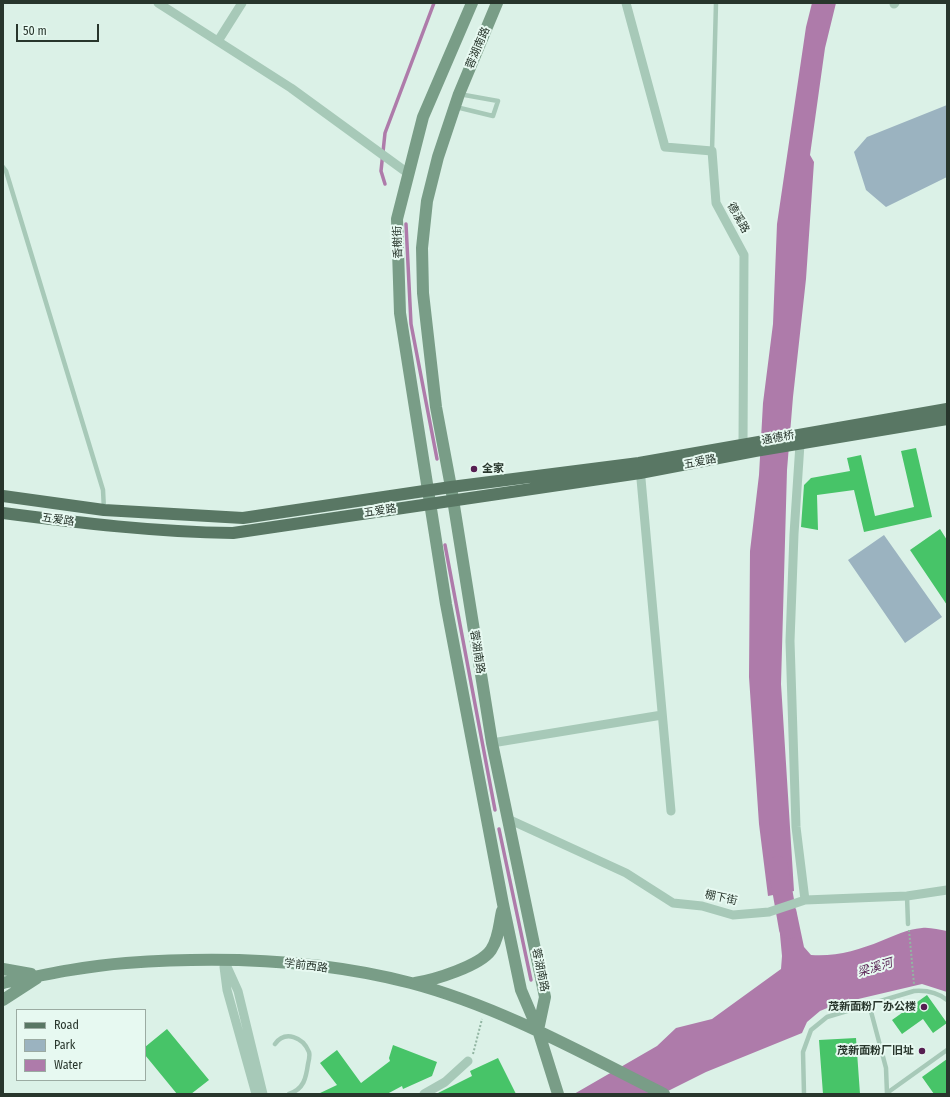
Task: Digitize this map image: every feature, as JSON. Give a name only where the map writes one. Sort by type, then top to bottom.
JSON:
[{"type":"main road","name":"香榭街","points":[[428,492],[400,313],[397,219],[423,117],[472,3]]},
{"type":"main road","name":"蓉湖南路","points":[[497,3],[459,94],[432,179],[427,201],[422,248],[423,293],[436,407],[451,487],[492,743],[545,997],[538,1030]]},
{"type":"main road","points":[[800,439],[947,410]]},
{"type":"main road","points":[[800,439],[947,419]]},
{"type":"main road","name":"通德桥","points":[[751,446],[800,439]]},
{"type":"main road","name":"五爱路","points":[[3,513],[110,527],[179,532],[233,533],[453,501],[640,468],[751,446]]},
{"type":"main road","name":"五爱路","points":[[3,496],[104,510],[243,518],[428,492],[451,487],[640,468]]},
{"type":"main road","name":"蓉湖南路","points":[[428,492],[463,699],[503,904],[521,990],[538,1030]]},
{"type":"main road","points":[[487,822],[508,819]]},
{"type":"main road","points":[[412,984],[433,980],[473,964],[490,951],[497,936],[503,904]]},
{"type":"main road","name":"学前西路","points":[[3,982],[125,963],[224,960],[291,963],[374,975],[412,984],[485,1008],[538,1030],[664,1094]]},
{"type":"main road","points":[[3,968],[40,976]]},
{"type":"main road","points":[[3,1000],[40,976]]},
{"type":"main road","points":[[538,1030],[557,1090]]},
{"type":"street","points":[[158,3],[291,88],[409,174]]},
{"type":"street","points":[[218,41],[242,3]]},
{"type":"street","points":[[626,3],[665,147],[712,151]]},
{"type":"street","name":"德溪路","points":[[712,151],[716,203],[744,255],[751,446]]},
{"type":"street","points":[[800,439],[794,534],[790,641],[796,827],[805,900]]},
{"type":"street","points":[[640,468],[671,811]]},
{"type":"street","points":[[492,743],[662,715]]},
{"type":"street","name":"棚下街","points":[[508,819],[626,873],[673,903],[702,906],[734,915],[769,912],[805,900],[907,896],[947,890]]},
{"type":"street","points":[[224,960],[227,990],[256,1094]]},
{"type":"street","points":[[224,960],[238,991],[263,1094]]},
{"type":"street","points":[[424,1094],[445,1082],[468,1061]]},
{"type":"lane","points":[[712,151],[716,3]]},
{"type":"lane","points":[[455,106],[493,116],[498,101],[459,94]]},
{"type":"lane","points":[[3,167],[6,171],[103,490],[104,510]]},
{"type":"lane","points":[[907,896],[908,924]]},
{"type":"lane","points":[[804,1094],[803,1052],[811,1030],[827,1017],[914,991],[926,990],[939,994],[947,1000]]},
{"type":"lane","points":[[869,1004],[886,1068],[887,1094]]},
{"type":"lane","points":[[275,1044],[279,1038],[286,1036],[296,1037],[304,1043],[310,1053],[306,1080],[300,1088],[289,1094]]},
{"type":"lane","points":[[887,1094],[947,1050]]},
{"type":"path","points":[[908,924],[914,991]]},
{"type":"path","points":[[475,1052],[485,1008]]},
{"type":"green space","points":[[947,105],[947,177],[886,207],[866,190],[854,152],[867,137]]},
{"type":"green space","points":[[884,535],[942,617],[905,643],[848,560]]},
{"type":"water","points":[[812,3],[836,3],[825,48],[810,155],[814,162],[806,279],[793,397],[787,470],[781,684],[794,891],[768,896],[759,824],[749,677],[750,551],[759,475],[763,403],[773,324],[777,224],[806,27]]},
{"type":"water","name":"梁溪河","points":[[796,909],[804,947],[811,955],[829,955],[847,952],[916,929],[928,928],[947,931],[947,992],[922,984],[837,1004],[820,1011],[807,1022],[802,1033],[706,1072],[662,1094],[574,1094],[657,1046],[676,1028],[712,1019],[781,969],[782,956],[778,913]]},
{"type":"building","points":[[916,448],[932,517],[864,532],[854,490],[817,495],[818,530],[801,527],[804,485],[811,478],[850,471],[847,458],[861,455],[875,516],[914,507],[901,451]]},
{"type":"building","points":[[940,529],[947,540],[947,605],[910,550]]},
{"type":"building","name":"茂新面粉厂办公楼","points":[[927,995],[947,1023],[933,1033],[923,1019],[902,1034],[892,1020]]},
{"type":"building","points":[[167,1029],[209,1080],[191,1094],[177,1094],[146,1056],[146,1046]]},
{"type":"building","points":[[856,1038],[860,1094],[823,1094],[819,1040]]},
{"type":"building","points":[[393,1045],[437,1062],[432,1076],[403,1089],[402,1086],[387,1094],[318,1094],[337,1085],[320,1063],[337,1050],[361,1083],[390,1061],[389,1058]]},
{"type":"building","points":[[498,1058],[516,1094],[436,1094],[472,1076],[470,1071]]},
{"type":"building","points":[[947,1059],[947,1094],[934,1094],[922,1077]]},
{"type":"waterway","points":[[385,184],[381,171],[385,133],[434,3]]},
{"type":"waterway","points":[[406,224],[411,324],[437,459]]},
{"type":"waterway","points":[[445,545],[495,810]]},
{"type":"waterway","points":[[499,829],[531,980]]},
{"type":"waterway","points":[[778,866],[789,929]]},
{"type":"place","name":"全家","points":[[474,469]]},
{"type":"place","name":"茂新面粉厂办公楼","points":[[924,1007]]},
{"type":"place","name":"茂新面粉厂旧址","points":[[922,1051]]}]
